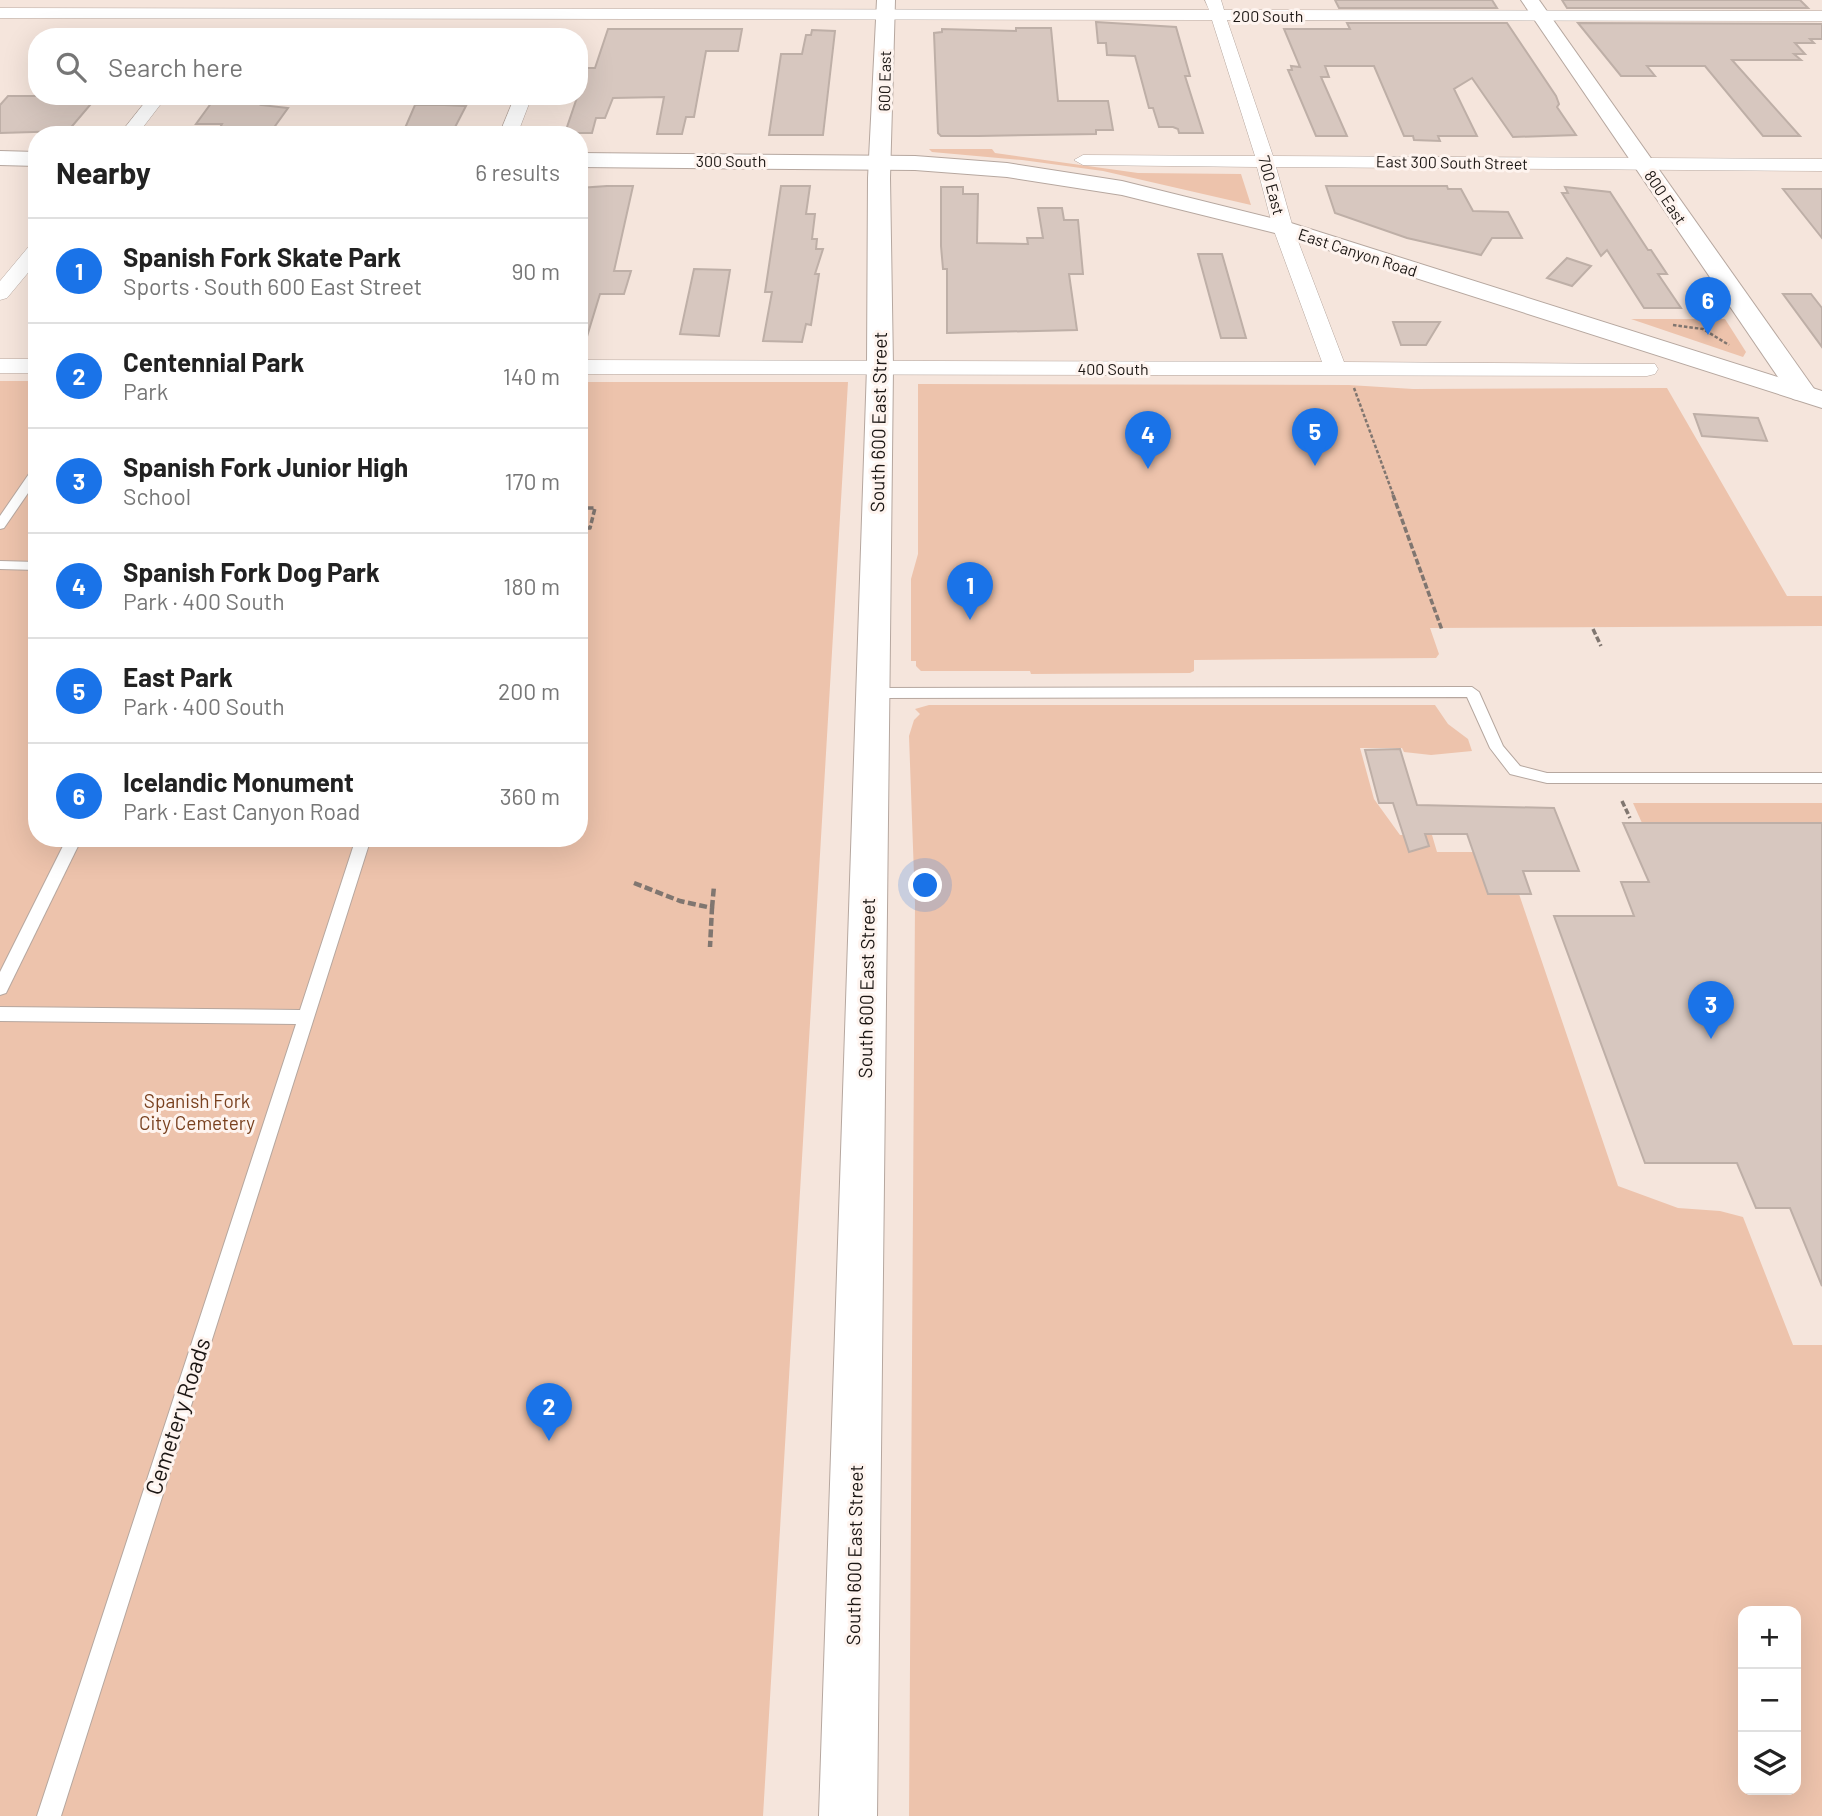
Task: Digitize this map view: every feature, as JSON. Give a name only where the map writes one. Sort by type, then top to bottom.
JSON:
[{"type":"street","points":[[215,28],[237,0]]},
{"type":"street","name":"200 South","points":[[0,13],[557,14],[886,7],[1535,8],[1822,16]]},
{"type":"street","name":"600 East","points":[[882,161],[886,7]]},
{"type":"street","name":"700 East","points":[[1216,8],[1266,160],[1283,228],[1343,374]]},
{"type":"street","name":"800 East","points":[[1535,8],[1812,396]]},
{"type":"street","points":[[135,126],[152,105]]},
{"type":"street","points":[[512,126],[520,105]]},
{"type":"street","points":[[0,159],[28,159]]},
{"type":"street","name":"300 South","points":[[588,160],[882,161]]},
{"type":"street","name":"East 300 South Street","points":[[1083,160],[1822,165]]},
{"type":"street","name":"East Canyon Road","points":[[882,161],[975,167],[1086,181],[1189,203],[1283,228],[1751,379],[1812,396]]},
{"type":"street","name":"South 600 East Street","points":[[848,1816],[880,367],[879,178],[882,161]]},
{"type":"street","points":[[0,295],[28,260]]},
{"type":"street","points":[[0,366],[28,366]]},
{"type":"street","name":"400 South","points":[[588,367],[880,367],[1343,374],[1647,369]]},
{"type":"lane","points":[[0,525],[28,484]]},
{"type":"lane","points":[[0,565],[28,566]]},
{"type":"lane","points":[[872,693],[1472,692],[1497,748],[1516,770],[1536,775],[1573,779],[1822,778]]},
{"type":"lane","points":[[0,988],[70,847]]},
{"type":"lane","name":"Cemetery Roads","points":[[49,1816],[304,1017],[361,847]]},
{"type":"lane","points":[[0,1014],[304,1017]]},
{"type":"path","points":[[1673,325],[1695,325],[1716,333],[1734,349]]},
{"type":"path","points":[[1343,374],[1442,630]]},
{"type":"path","points":[[588,508],[595,508],[588,528]]},
{"type":"path","points":[[1593,629],[1601,646]]},
{"type":"path","points":[[1622,801],[1630,818]]},
{"type":"path","points":[[634,883],[680,901],[712,908]]},
{"type":"path","points":[[710,947],[714,886]]},
{"type":"green space","points":[[929,149],[992,149],[995,153],[1138,173],[1241,174],[1251,205],[1103,171],[932,152]]},
{"type":"green space","points":[[1631,319],[1725,319],[1746,352],[1743,357]]},
{"type":"green space","name":"Spanish Fork City Cemetery","points":[[0,381],[28,381],[28,847],[588,847],[588,382],[848,382],[763,1816],[0,1816]]},
{"type":"green space","points":[[918,384],[1349,385],[1413,389],[1667,388],[1787,596],[1822,596],[1822,626],[1430,628],[1439,654],[1436,658],[1194,660],[1194,671],[1190,673],[1031,674],[1030,671],[921,671],[916,666],[916,661],[911,661],[911,579],[918,554]]},
{"type":"green space","points":[[929,705],[1435,705],[1448,724],[1468,739],[1472,751],[1431,755],[1404,752],[1402,748],[1360,748],[1374,799],[1400,835],[1432,835],[1437,852],[1473,852],[1488,894],[1519,894],[1618,1186],[1678,1208],[1720,1211],[1743,1217],[1793,1345],[1822,1345],[1822,1816],[909,1816],[915,903],[909,736],[914,720],[920,714],[915,709]]},
{"type":"green space","points":[[1633,803],[1822,803],[1822,823],[1642,823]]},
{"type":"building","points":[[1335,0],[1492,0],[1497,8],[1339,8]]},
{"type":"building","points":[[1562,0],[1800,0],[1808,8],[1567,8]]},
{"type":"building","points":[[1096,22],[1176,27],[1190,76],[1185,76],[1203,133],[1179,133],[1178,129],[1173,127],[1159,127],[1153,108],[1149,108],[1135,56],[1107,55],[1106,43],[1098,43]]},
{"type":"building","points":[[1347,23],[1507,23],[1556,96],[1559,104],[1557,107],[1576,135],[1513,137],[1472,78],[1454,89],[1477,136],[1438,136],[1440,141],[1414,140],[1413,136],[1404,136],[1374,66],[1325,66],[1329,77],[1321,77],[1347,136],[1316,136],[1288,70],[1292,70],[1291,66],[1300,67],[1284,29],[1350,29]]},
{"type":"building","points":[[1578,23],[1822,24],[1822,39],[1810,39],[1814,43],[1795,43],[1805,54],[1794,54],[1801,60],[1732,60],[1800,136],[1763,136],[1705,66],[1647,66],[1655,76],[1621,76]]},
{"type":"building","points":[[1016,28],[1051,28],[1058,101],[1108,101],[1113,130],[1096,130],[1096,134],[941,136],[938,133],[934,33],[942,32],[942,29],[1016,31]]},
{"type":"building","points":[[608,29],[742,29],[738,51],[706,51],[694,117],[686,117],[682,134],[657,134],[664,97],[613,98],[605,118],[596,118],[592,133],[588,133],[588,126],[567,126],[574,105],[588,105],[588,68],[595,68]]},
{"type":"building","points":[[812,30],[835,31],[823,135],[769,135],[781,54],[802,54],[806,35],[811,35]]},
{"type":"building","points":[[8,96],[28,96],[28,105],[90,105],[72,126],[28,126],[28,132],[0,133],[0,105]]},
{"type":"building","points":[[210,105],[288,108],[275,126],[196,124]]},
{"type":"building","points":[[415,105],[466,106],[456,126],[406,126]]},
{"type":"building","points":[[633,186],[614,271],[631,271],[624,294],[600,294],[588,333],[588,187]]},
{"type":"building","points":[[781,186],[810,186],[806,214],[815,214],[812,239],[817,239],[816,249],[823,249],[815,274],[819,274],[811,325],[806,324],[802,342],[763,341],[772,292],[765,292]]},
{"type":"building","points":[[1326,186],[1447,186],[1448,189],[1461,189],[1473,211],[1508,212],[1522,238],[1492,238],[1481,255],[1407,238],[1335,213]]},
{"type":"building","points":[[941,187],[963,187],[963,194],[978,194],[977,243],[1028,244],[1027,238],[1043,238],[1038,208],[1062,208],[1064,220],[1078,220],[1083,274],[1069,274],[1077,330],[947,333],[947,269],[943,269],[941,246]]},
{"type":"building","points":[[1565,187],[1610,192],[1667,274],[1658,274],[1681,308],[1644,308],[1607,250],[1601,256],[1562,193],[1568,193]]},
{"type":"building","points":[[1783,189],[1822,189],[1822,238]]},
{"type":"building","points":[[1198,254],[1222,254],[1246,338],[1221,338]]},
{"type":"building","points":[[1567,258],[1591,266],[1572,286],[1547,278]]},
{"type":"building","points":[[694,269],[730,270],[719,336],[680,334]]},
{"type":"building","points":[[1783,294],[1811,294],[1822,308],[1822,347]]},
{"type":"building","points":[[1393,322],[1440,322],[1426,345],[1401,345]]},
{"type":"building","points":[[1694,414],[1758,418],[1767,441],[1702,436]]},
{"type":"building","points":[[1400,749],[1417,805],[1554,808],[1579,871],[1523,871],[1531,894],[1488,894],[1467,834],[1425,834],[1429,846],[1409,852],[1393,803],[1379,803],[1365,750]]},
{"type":"building","points":[[1623,823],[1822,823],[1822,1286],[1790,1208],[1756,1208],[1737,1163],[1645,1163],[1554,916],[1634,916],[1621,882],[1649,882]]},
{"type":"place","name":"Icelandic Monument","points":[[1708,335]]},
{"type":"place","name":"East Park","points":[[1315,466]]},
{"type":"place","name":"Spanish Fork Dog Park","points":[[1148,469]]},
{"type":"place","name":"Spanish Fork Skate Park","points":[[970,620]]},
{"type":"place","name":"Spanish Fork Junior High","points":[[1711,1039]]},
{"type":"place","name":"Centennial Park","points":[[549,1441]]}]
